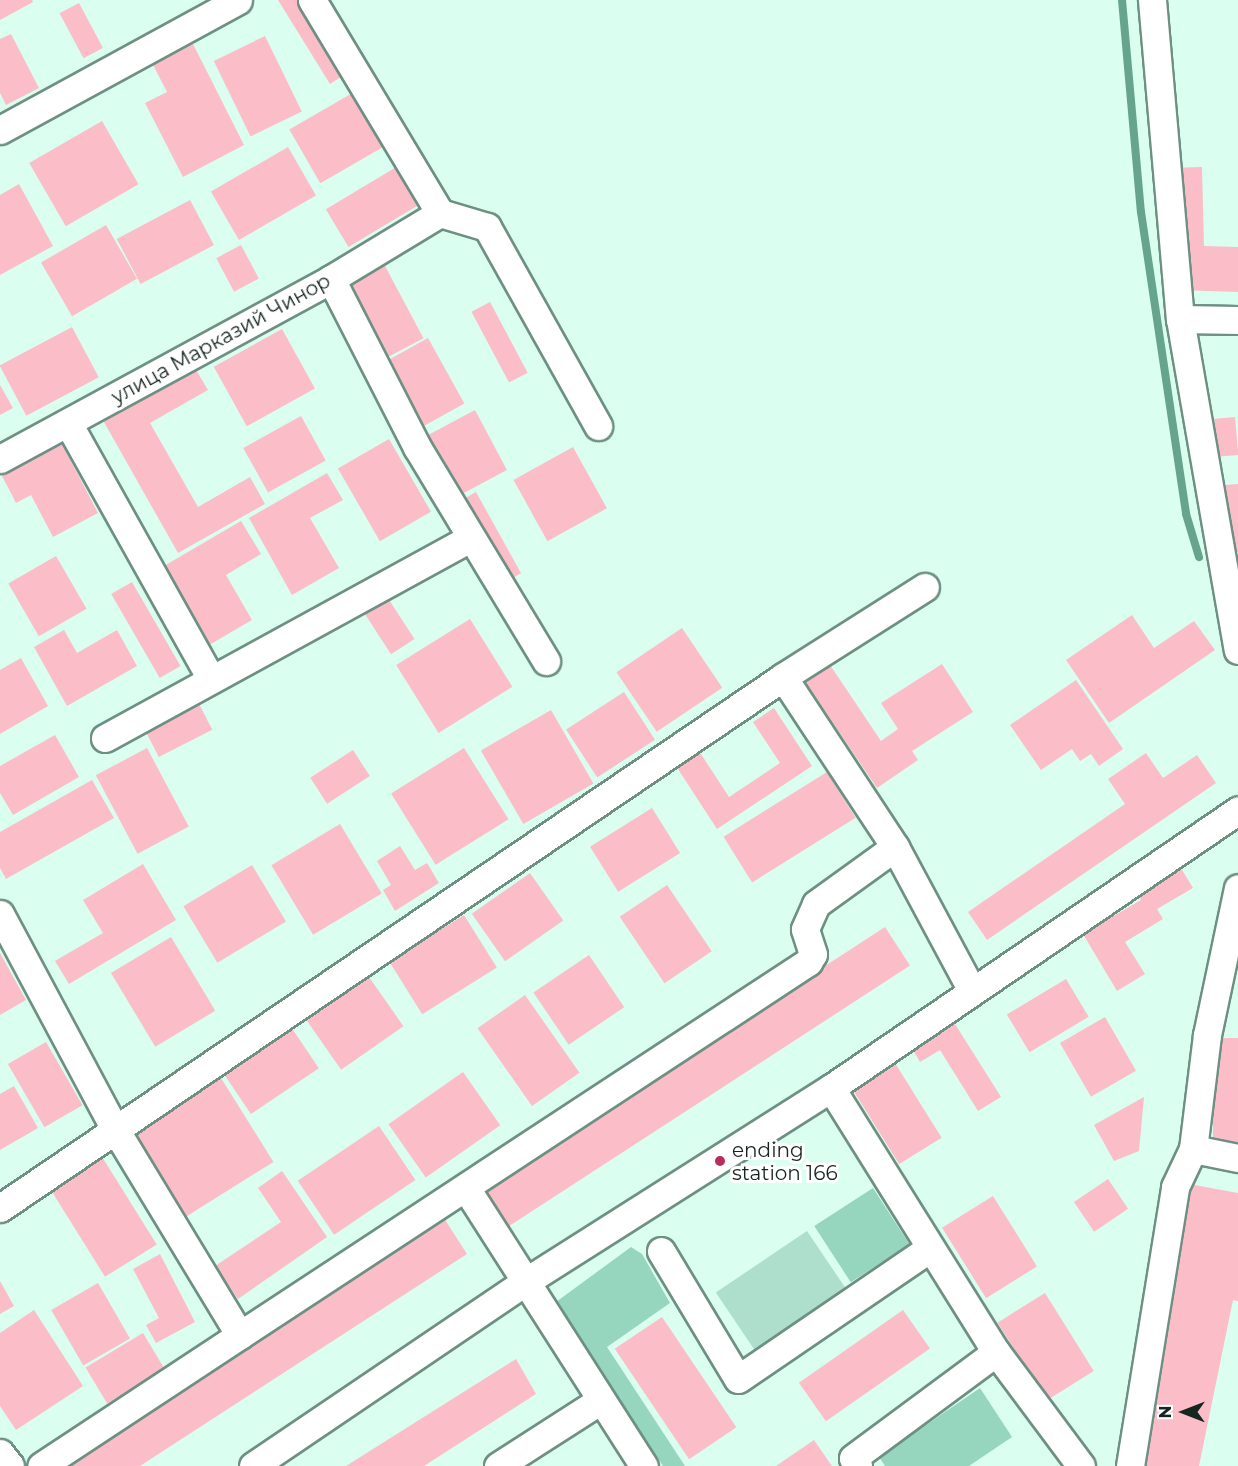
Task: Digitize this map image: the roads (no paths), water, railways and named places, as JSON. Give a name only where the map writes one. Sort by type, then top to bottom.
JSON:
[{"type":"street","points":[[0,130],[238,0]]},
{"type":"street","points":[[312,0],[440,213],[487,227],[598,426]]},
{"type":"street","points":[[1152,0],[1180,319],[1238,650]]},
{"type":"street","name":"улица Марказий Чинор","points":[[0,459],[331,279],[440,213]]},
{"type":"street","points":[[331,279],[470,538],[546,660]]},
{"type":"street","points":[[1180,319],[1238,320]]},
{"type":"street","points":[[68,423],[211,679]]},
{"type":"street","points":[[105,738],[470,538]]},
{"type":"street","points":[[0,1208],[791,672],[925,587]]},
{"type":"street","points":[[791,672],[895,847],[971,988]]},
{"type":"street","points":[[253,1466],[525,1282],[831,1088],[971,988],[1238,810]]},
{"type":"street","points":[[41,1466],[808,962],[813,954],[805,929],[816,904],[895,847]]},
{"type":"street","points":[[1130,1466],[1175,1187],[1193,1149],[1207,1035],[1238,888]]},
{"type":"street","points":[[0,914],[115,1129],[240,1335]]},
{"type":"street","points":[[831,1088],[996,1352],[1081,1466]]},
{"type":"street","points":[[1193,1149],[1238,1158]]},
{"type":"street","points":[[466,1188],[644,1466]]},
{"type":"street","points":[[661,1251],[738,1379],[930,1248]]},
{"type":"street","points":[[858,1466],[853,1458],[996,1352]]},
{"type":"street","points":[[498,1466],[601,1400]]},
{"type":"street","points":[[0,1453],[10,1466]]},
{"type":"waterway","points":[[1122,0],[1141,212],[1186,514],[1199,557]]},
{"type":"place","name":"ending station 166","points":[[720,1161]]}]
